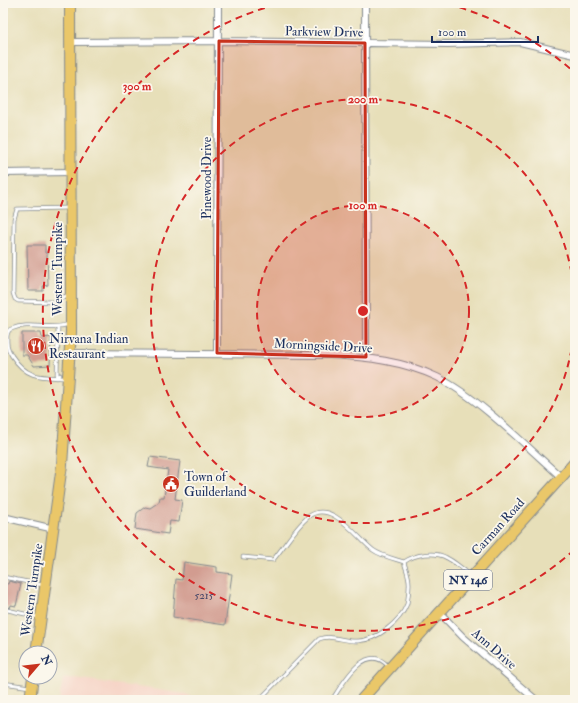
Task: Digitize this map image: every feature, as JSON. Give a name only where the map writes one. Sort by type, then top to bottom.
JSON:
[{"type":"main road","name":"Western Turnpike","points":[[37,645],[62,465],[62,377],[70,353],[70,3]]},
{"type":"main road","name":"Carman Road","points":[[361,700],[389,667],[575,462]]},
{"type":"main road","points":[[30,700],[32,685]]},
{"type":"street","name":"Pinewood Drive","points":[[217,353],[218,3]]},
{"type":"street","points":[[365,3],[366,356]]},
{"type":"street","name":"Parkview Drive","points":[[70,42],[219,41],[448,44],[520,42],[575,55]]},
{"type":"street","points":[[3,172],[71,172]]},
{"type":"street","name":"Morningside Drive","points":[[70,353],[217,353],[366,356],[404,365],[428,374],[452,386],[492,416],[561,477]]},
{"type":"street","points":[[3,517],[54,529]]},
{"type":"street","name":"Ann Drive","points":[[439,612],[463,637],[536,700]]},
{"type":"lane","points":[[71,208],[17,209],[14,219],[13,293],[15,299],[18,301],[53,302],[61,300],[71,293]]},
{"type":"lane","points":[[58,327],[62,377],[41,376],[23,371],[7,348],[7,333],[10,330],[20,327],[58,327],[71,323]]},
{"type":"lane","points":[[243,558],[273,560],[295,529],[309,516],[322,512],[334,515],[374,551],[404,562],[415,556],[438,555],[447,557],[471,576]]},
{"type":"lane","points":[[259,700],[319,639],[327,636],[346,641],[360,641],[380,634],[394,622],[407,604],[410,584],[404,562]]},
{"type":"lane","points":[[3,576],[44,586]]},
{"type":"lane","points":[[3,609],[40,617]]},
{"type":"lane","points":[[332,700],[360,662],[376,657],[389,667]]},
{"type":"lane","points":[[3,683],[32,688]]},
{"type":"highlighted area","points":[[219,41],[365,43],[366,357],[217,353]]},
{"type":"shaded area","points":[[74,678],[186,694],[196,700],[59,700],[63,679]]},
{"type":"building","points":[[27,245],[45,245],[45,253],[47,253],[48,285],[43,286],[43,291],[28,291]]},
{"type":"building","name":"Nirvana Indian Restaurant","points":[[22,333],[41,333],[42,338],[51,337],[50,365],[34,366],[27,355],[22,355]]},
{"type":"building","name":"Town of Guilderland","points":[[150,457],[180,461],[175,499],[182,500],[179,522],[170,521],[168,534],[135,529],[137,513],[145,507],[150,508],[159,502],[160,497],[164,497],[168,470],[148,467]]},
{"type":"building","points":[[184,562],[217,567],[217,572],[232,574],[225,625],[173,617],[176,579],[182,580]]},
{"type":"building","points":[[9,581],[21,584],[16,606],[11,605],[10,608],[5,606],[6,604],[3,603],[3,583],[8,584]]},
{"type":"place","name":"Nirvana Indian Restaurant","points":[[36,346]]},
{"type":"place","name":"Town of Guilderland","points":[[171,484]]}]
